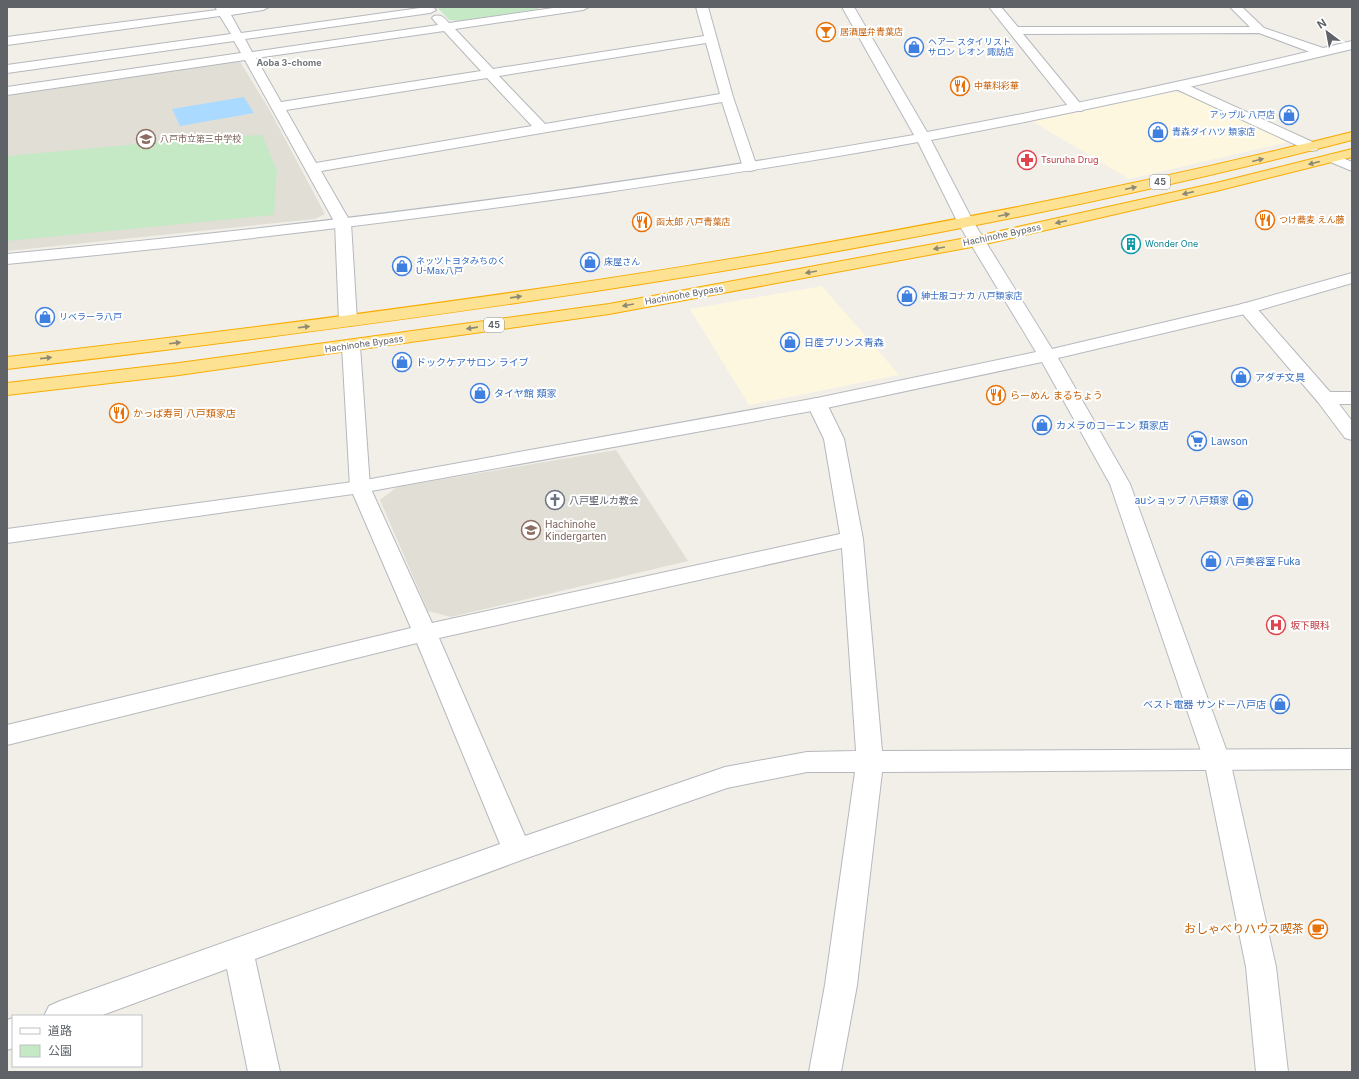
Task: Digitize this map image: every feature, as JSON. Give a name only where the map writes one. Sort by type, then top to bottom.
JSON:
[{"type":"highway","name":"Hachinohe Bypass","points":[[7,362],[348,321],[972,232],[1173,179],[1312,147],[1352,136]]},
{"type":"highway","name":"Hachinohe Bypass","points":[[7,389],[172,370],[610,309],[1352,153]]},
{"type":"street","points":[[7,41],[222,10],[263,7]]},
{"type":"street","points":[[7,91],[447,27],[552,9],[583,7]]},
{"type":"street","points":[[702,7],[727,97],[750,167]]},
{"type":"street","points":[[848,7],[923,138],[972,232],[1047,355],[1120,484],[1217,760],[1261,967],[1272,1072]]},
{"type":"street","points":[[995,7],[1076,108]]},
{"type":"street","points":[[1236,7],[1260,30]]},
{"type":"street","points":[[7,69],[429,9],[541,128]]},
{"type":"street","points":[[222,10],[249,55],[343,223],[348,321]]},
{"type":"street","points":[[1015,31],[1260,30],[1322,52]]},
{"type":"street","points":[[278,107],[711,39]]},
{"type":"street","points":[[7,259],[343,223],[555,196],[750,167],[923,138],[1076,108],[1181,86],[1352,45]]},
{"type":"street","points":[[1181,86],[1312,147]]},
{"type":"street","points":[[313,168],[727,97]]},
{"type":"street","points":[[1333,158],[1352,167]]},
{"type":"street","points":[[7,536],[360,487],[817,404],[1047,355],[1247,308],[1352,278]]},
{"type":"street","points":[[1247,308],[1325,398],[1352,434]]},
{"type":"street","points":[[351,346],[360,487],[425,633],[517,850]]},
{"type":"street","points":[[1325,398],[1352,398]]},
{"type":"street","points":[[817,404],[834,439],[852,539],[870,762],[841,985],[825,1072]]},
{"type":"street","points":[[7,735],[425,633],[852,539]]},
{"type":"street","points":[[63,1015],[517,850],[725,778],[807,762],[1352,759]]},
{"type":"street","points":[[238,951],[264,1072]]},
{"type":"shaded area","name":"八戸市立第三中学校","points":[[239,60],[269,109],[325,214],[315,219],[7,251],[7,94]]},
{"type":"shaded area","name":"青森ダイハツ 類家店","points":[[1174,92],[1187,94],[1288,142],[1129,179],[1032,121]]},
{"type":"shaded area","name":"日産プリンス青森","points":[[822,286],[899,375],[749,405],[690,309]]},
{"type":"shaded area","name":"Hachinohe Kindergarten","points":[[616,450],[688,561],[451,617],[428,611],[380,500],[397,487]]},
{"type":"green space","points":[[437,7],[539,7],[538,9],[460,21],[449,20]]},
{"type":"green space","points":[[262,135],[277,171],[274,215],[7,241],[7,156],[204,138]]},
{"type":"water","points":[[244,97],[254,113],[180,126],[172,109]]},
{"type":"place","name":"居酒屋弁青葉店","points":[[826,32]]},
{"type":"place","name":"ヘアー スタイリスト サロン レオン 諏訪店","points":[[914,47]]},
{"type":"place","name":"中華料彩華","points":[[960,86]]},
{"type":"place","name":"アップル 八戸店","points":[[1289,115]]},
{"type":"place","name":"青森ダイハツ 類家店","points":[[1158,132]]},
{"type":"place","name":"八戸市立第三中学校","points":[[146,139]]},
{"type":"place","name":"Tsuruha Drug","points":[[1027,160]]},
{"type":"place","name":"つけ蕎麦 えん藤","points":[[1265,220]]},
{"type":"place","name":"函太郎 八戸青葉店","points":[[642,222]]},
{"type":"place","name":"Wonder One","points":[[1131,244]]},
{"type":"place","name":"床屋さん","points":[[590,262]]},
{"type":"place","name":"ネッツトヨタみちのく U-Max八戸","points":[[402,266]]},
{"type":"place","name":"紳士服コナカ 八戸類家店","points":[[907,296]]},
{"type":"place","name":"リベラーラ八戸","points":[[45,317]]},
{"type":"place","name":"日産プリンス青森","points":[[790,342]]},
{"type":"place","name":"ドックケアサロン ライブ","points":[[402,362]]},
{"type":"place","name":"アダチ文具","points":[[1241,377]]},
{"type":"place","name":"タイヤ館 類家","points":[[480,393]]},
{"type":"place","name":"らーめん まるちょう","points":[[996,395]]},
{"type":"place","name":"かっぱ寿司 八戸類家店","points":[[119,413]]},
{"type":"place","name":"カメラのコーエン 類家店","points":[[1042,425]]},
{"type":"place","name":"Lawson","points":[[1197,441]]},
{"type":"place","name":"八戸聖ルカ教会","points":[[555,500]]},
{"type":"place","name":"auショップ 八戸類家","points":[[1243,500]]},
{"type":"place","name":"Hachinohe Kindergarten","points":[[531,530]]},
{"type":"place","name":"八戸美容室 Fuka","points":[[1211,561]]},
{"type":"place","name":"坂下眼科","points":[[1276,625]]},
{"type":"place","name":"ベスト電器 サンドー八戸店","points":[[1280,704]]},
{"type":"place","name":"おしゃべりハウス喫茶","points":[[1318,929]]},
{"type":"district","name":"Aoba 3-chome","points":[[289,63]]}]
